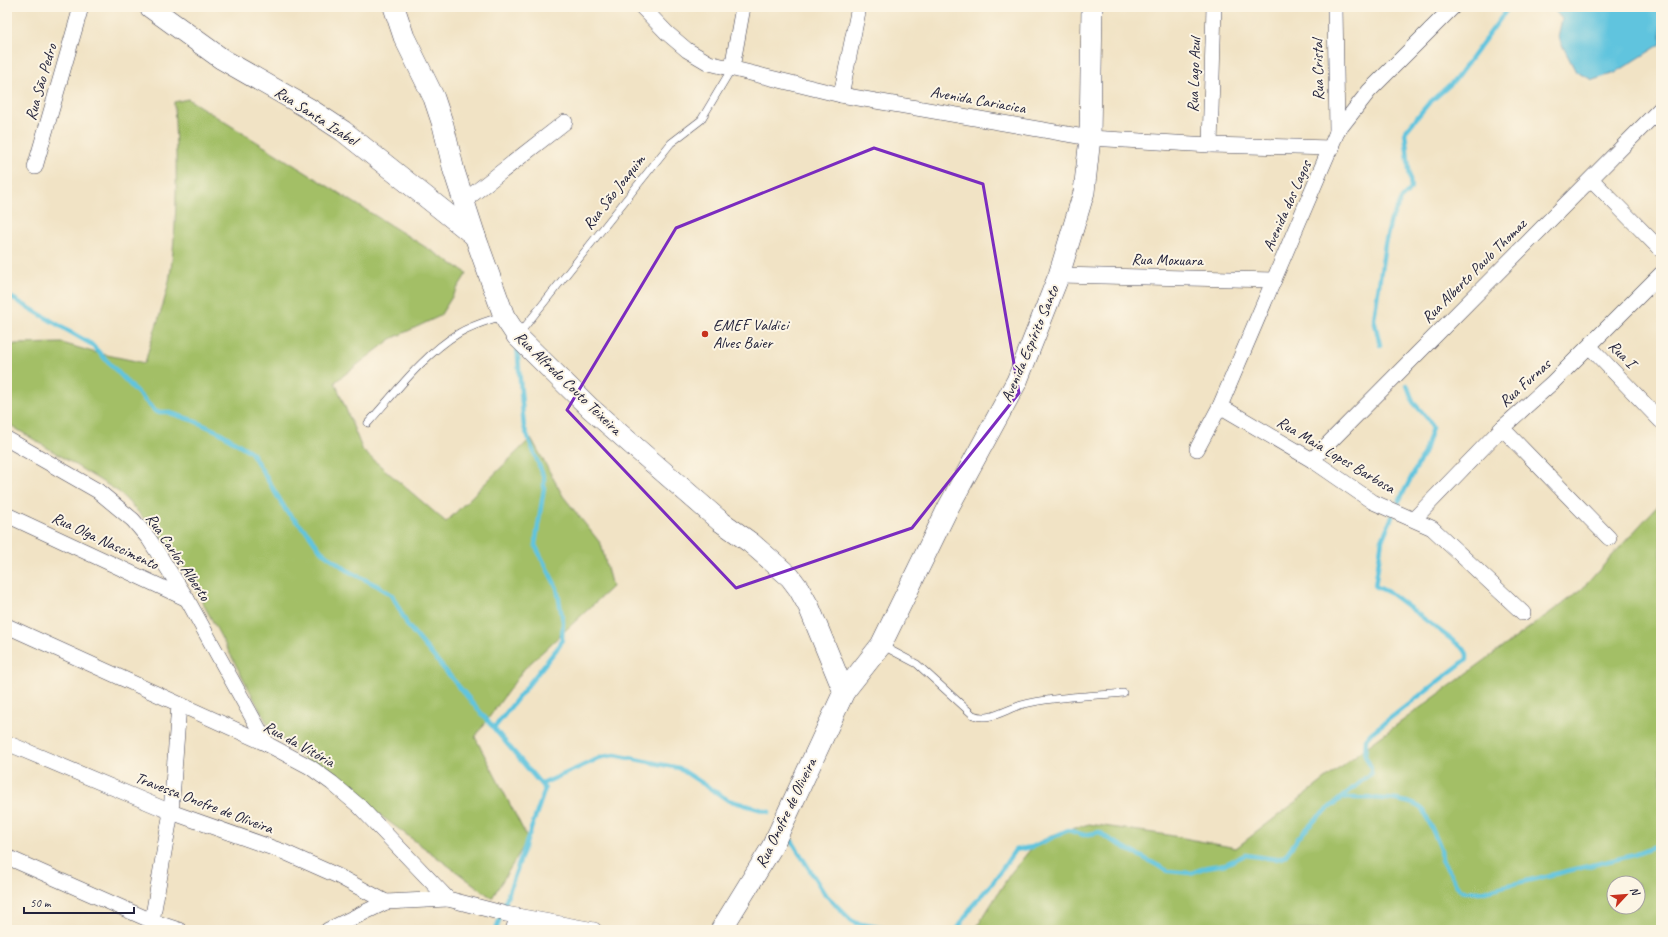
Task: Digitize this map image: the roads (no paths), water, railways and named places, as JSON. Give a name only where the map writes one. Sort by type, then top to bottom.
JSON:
[{"type":"street","name":"Rua São Pedro","points":[[35,167],[81,7]]},
{"type":"street","name":"Rua Santa Izabel","points":[[150,7],[222,59],[308,108],[343,131],[475,236]]},
{"type":"street","name":"Rua Alfredo Couto Teixeira","points":[[394,7],[404,37],[434,98],[475,236],[504,316],[517,336],[590,408],[720,521],[752,543],[790,577],[800,589],[809,607],[844,692]]},
{"type":"street","name":"Avenida Cariacica","points":[[642,7],[667,33],[687,50],[709,63],[841,95],[1090,138],[1210,145],[1332,148]]},
{"type":"street","points":[[732,68],[743,7]]},
{"type":"street","points":[[841,95],[859,7]]},
{"type":"street","name":"Rua Lago Azul","points":[[1210,145],[1214,7]]},
{"type":"street","name":"Rua Cristal","points":[[1335,7],[1337,132]]},
{"type":"street","name":"Avenida dos Lagos","points":[[1197,449],[1220,406],[1332,148],[1337,132],[1369,91],[1453,7]]},
{"type":"street","name":"Avenida Espírito Santo","points":[[844,692],[881,646],[948,508],[1017,381],[1058,275],[1081,205],[1090,138],[1087,8]]},
{"type":"street","name":"Rua Alberto Paulo Thomaz","points":[[1312,460],[1455,315],[1592,180],[1661,108]]},
{"type":"street","points":[[464,202],[565,122]]},
{"type":"street","points":[[1592,180],[1661,250]]},
{"type":"street","name":"Rua Furnas","points":[[1414,519],[1502,428],[1590,347],[1661,274]]},
{"type":"street","name":"Rua Moxuara","points":[[1058,275],[1274,280]]},
{"type":"street","name":"Rua I","points":[[1590,347],[1661,421]]},
{"type":"street","name":"Rua Maia Lopes Barbosa","points":[[1220,406],[1312,460],[1373,502],[1432,528],[1443,536],[1523,613]]},
{"type":"street","points":[[1502,428],[1609,538]]},
{"type":"street","name":"Rua Carlos Alberto","points":[[7,439],[98,492],[133,520],[149,539],[187,599],[267,744]]},
{"type":"street","name":"Rua Olga Nascimento","points":[[7,515],[187,599]]},
{"type":"street","name":"Rua da Vitória","points":[[7,626],[267,744],[310,767],[332,783],[389,836],[448,899]]},
{"type":"street","name":"Rua Onofre de Oliveira","points":[[721,930],[772,847],[844,692]]},
{"type":"street","points":[[152,921],[171,812],[179,705]]},
{"type":"street","name":"Travessa Onofre de Oliveira","points":[[7,743],[171,812],[284,852],[338,876],[386,902]]},
{"type":"street","points":[[7,857],[152,921],[179,930]]},
{"type":"street","points":[[328,930],[386,902],[448,899],[516,923],[594,930]]},
{"type":"lane","name":"Rua São Joaquim","points":[[517,336],[671,143],[700,120],[732,68]]},
{"type":"lane","points":[[368,423],[424,361],[445,343],[476,325],[504,316]]},
{"type":"lane","points":[[881,646],[917,664],[973,715],[979,717],[991,716],[1033,702],[1122,693]]},
{"type":"water","points":[[1551,7],[1661,7],[1661,44],[1615,73],[1593,80],[1576,72],[1558,37],[1562,19]]},
{"type":"waterway","points":[[1380,345],[1374,319],[1385,244],[1391,220],[1402,198],[1411,189],[1405,132],[1428,104],[1455,80],[1509,7]]},
{"type":"waterway","points":[[7,295],[91,344],[156,412],[167,412],[192,420],[219,432],[251,452],[287,512],[308,533],[321,551],[350,572],[392,595],[408,626],[545,789],[504,906]]},
{"type":"waterway","points":[[494,728],[560,645],[562,639],[563,622],[557,588],[535,545],[544,488],[544,478],[524,427],[517,346]]},
{"type":"waterway","points":[[1399,501],[1424,453],[1432,428],[1429,420],[1413,402],[1407,385]]},
{"type":"waterway","points":[[957,930],[972,906],[994,881],[1015,850],[1032,847],[1068,830],[1084,835],[1100,832],[1107,838],[1168,871],[1191,873],[1207,867],[1226,864],[1245,855],[1275,859],[1285,856],[1298,838],[1317,818],[1371,773],[1371,767],[1365,756],[1366,739],[1371,733],[1467,659],[1467,654],[1464,649],[1390,593],[1375,586],[1382,540],[1392,517]]},
{"type":"waterway","points":[[542,784],[602,757],[615,755],[679,768],[728,800],[769,812]]},
{"type":"waterway","points":[[1342,798],[1398,800],[1418,806],[1424,811],[1441,849],[1442,860],[1457,886],[1463,891],[1480,892],[1634,855],[1661,845]]},
{"type":"waterway","points":[[792,841],[824,893],[851,920],[856,923],[893,930]]},
{"type":"waterway","points":[[496,930],[500,918]]},
{"type":"place","name":"EMEF Valdici Alves Baier","points":[[705,334]]}]
